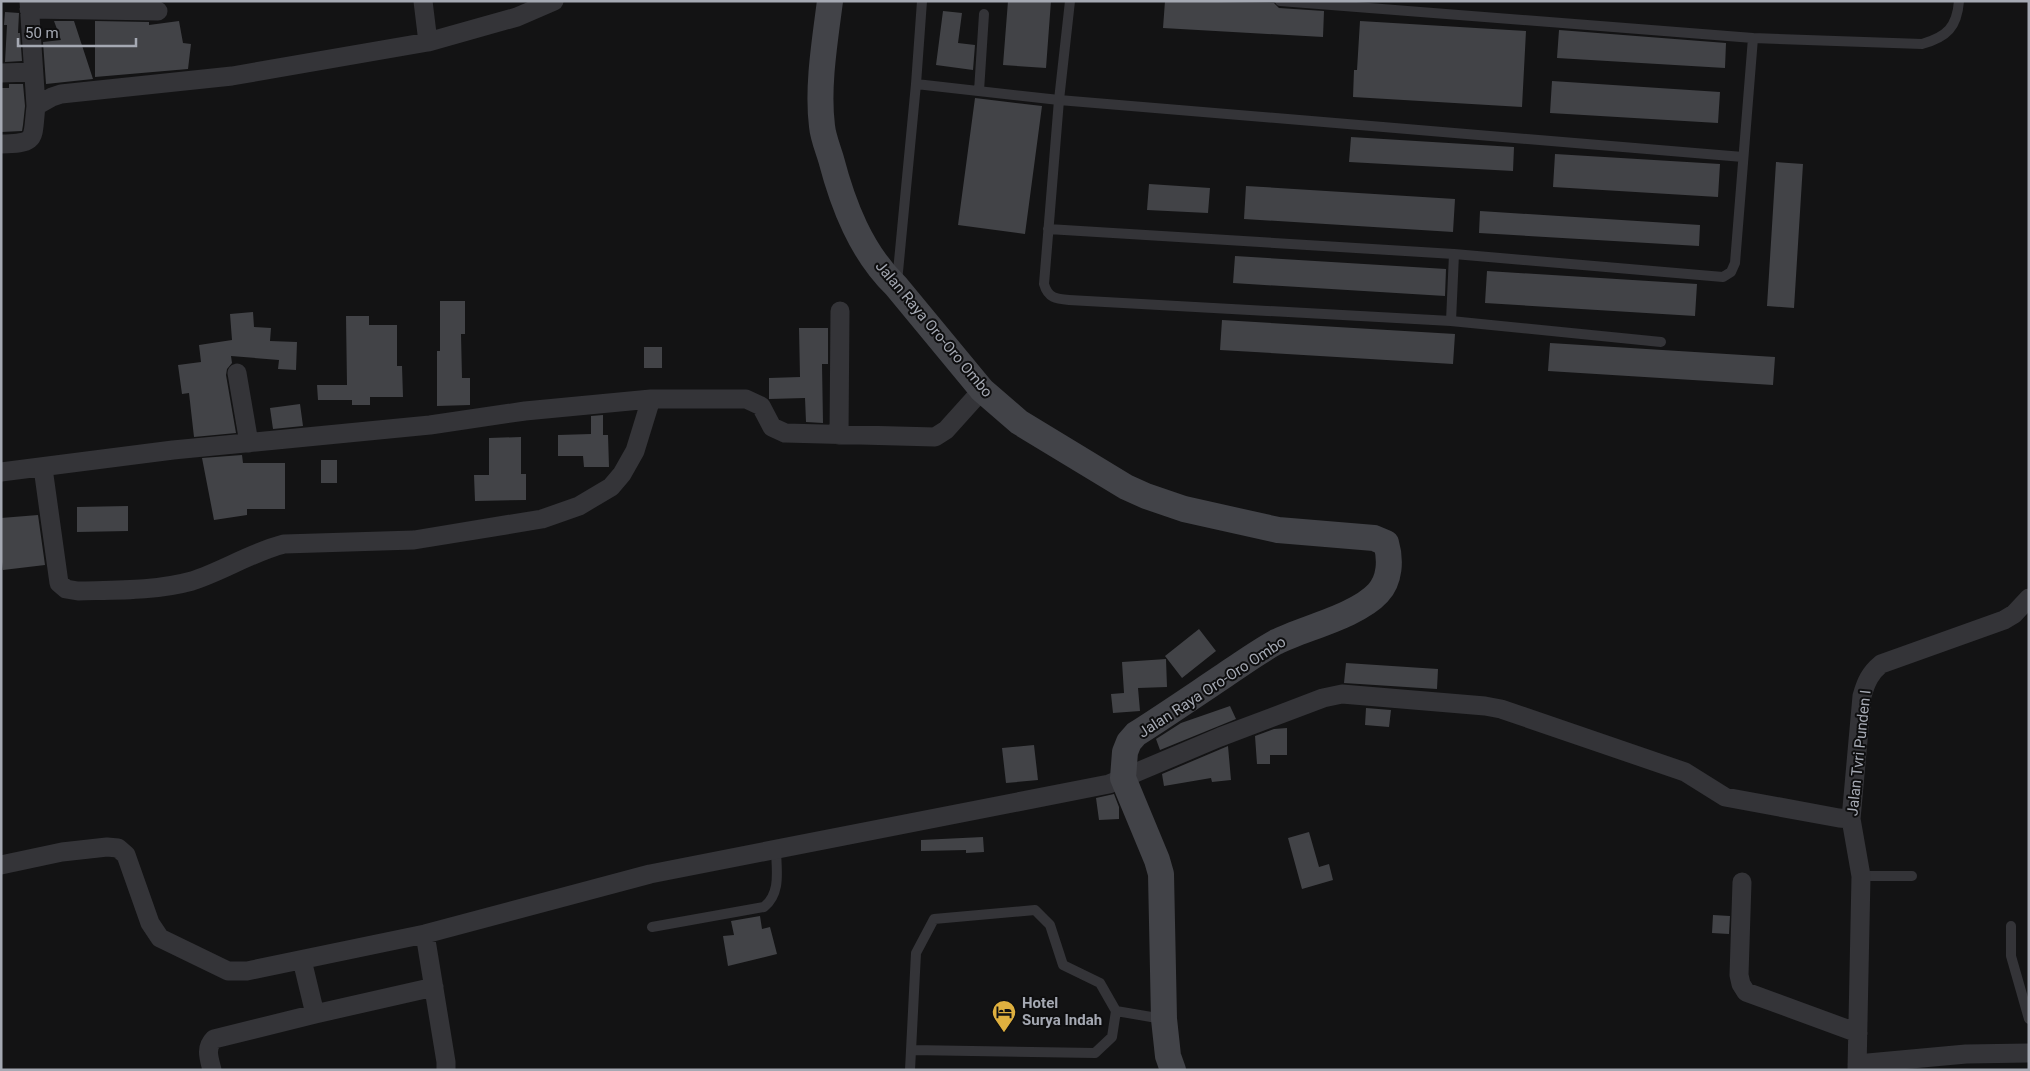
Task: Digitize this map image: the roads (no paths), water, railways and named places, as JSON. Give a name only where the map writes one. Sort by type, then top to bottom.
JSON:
[{"type":"main road","name":"Jalan Raya Oro-Oro Ombo","points":[[830,1],[821,94],[822,127],[838,187],[862,242],[886,276],[982,390],[1019,422],[1126,487],[1146,496],[1184,508],[1278,530],[1374,538],[1386,543],[1389,556],[1384,586],[1371,599],[1357,608],[1294,634],[1264,649],[1136,734],[1129,742],[1125,752],[1123,778],[1161,874],[1164,1020],[1168,1056],[1173,1070]]},
{"type":"street","points":[[423,1],[428,42]]},
{"type":"street","points":[[36,106],[61,94],[232,76],[428,42],[517,17],[554,1]]},
{"type":"street","points":[[1,144],[24,144],[30,139],[33,132],[36,106],[29,5],[158,12]]},
{"type":"street","points":[[1,73],[33,72]]},
{"type":"street","points":[[839,435],[840,311]]},
{"type":"street","points":[[237,373],[249,443]]},
{"type":"street","points":[[1,472],[173,450],[430,425],[525,412],[651,399],[746,399],[754,401],[761,406],[772,426],[784,433],[935,437],[946,430],[982,390]]},
{"type":"street","points":[[43,468],[59,583],[66,589],[78,591],[174,586],[194,580],[284,544],[394,542],[424,539],[542,519],[579,506],[611,487],[622,474],[635,452],[651,399]]},
{"type":"street","name":"Jalan Tvri Punden I","points":[[1857,1067],[1861,876],[1851,819],[1862,696],[1866,683],[1872,671],[1881,664],[2004,620],[2014,614],[2029,598]]},
{"type":"street","points":[[1,865],[62,852],[107,847],[118,848],[126,855],[150,923],[160,938],[228,971],[247,971],[425,934],[650,874],[1108,784],[1220,736],[1323,698],[1342,694],[1501,708],[1685,772],[1725,797],[1851,819]]},
{"type":"street","points":[[1742,882],[1739,975],[1741,984],[1746,992],[1858,1033]]},
{"type":"street","points":[[425,934],[446,1070]]},
{"type":"street","points":[[302,960],[315,1014]]},
{"type":"street","points":[[212,1070],[208,1049],[209,1044],[214,1039],[434,987]]},
{"type":"street","points":[[1857,1067],[1957,1054],[2029,1053]]},
{"type":"lane","points":[[896,286],[916,84],[922,1]]},
{"type":"lane","points":[[1070,1],[1059,100],[1044,284],[1048,294],[1056,299],[1451,321],[1660,342]]},
{"type":"lane","points":[[1280,1],[1752,38],[1922,44],[1938,39],[1949,30],[1958,16],[1959,1]]},
{"type":"lane","points":[[979,90],[984,14]]},
{"type":"lane","points":[[1048,229],[1454,254],[1723,277],[1731,272],[1735,263],[1752,38]]},
{"type":"lane","points":[[916,84],[1059,100],[1743,157]]},
{"type":"lane","points":[[1451,321],[1454,254]]},
{"type":"lane","points":[[652,927],[764,907],[772,900],[777,890],[776,848]]},
{"type":"lane","points":[[1861,876],[1912,876]]},
{"type":"lane","points":[[910,1070],[911,1050],[916,953],[934,919],[1036,910],[1050,925],[1063,965],[1100,983],[1116,1011],[1112,1037],[1096,1053],[911,1050]]},
{"type":"lane","points":[[2011,926],[2011,956],[2029,1019]]},
{"type":"lane","points":[[1116,1011],[1164,1020]]},
{"type":"place","name":"Hotel Surya Indah","points":[[1004,1033]]}]
